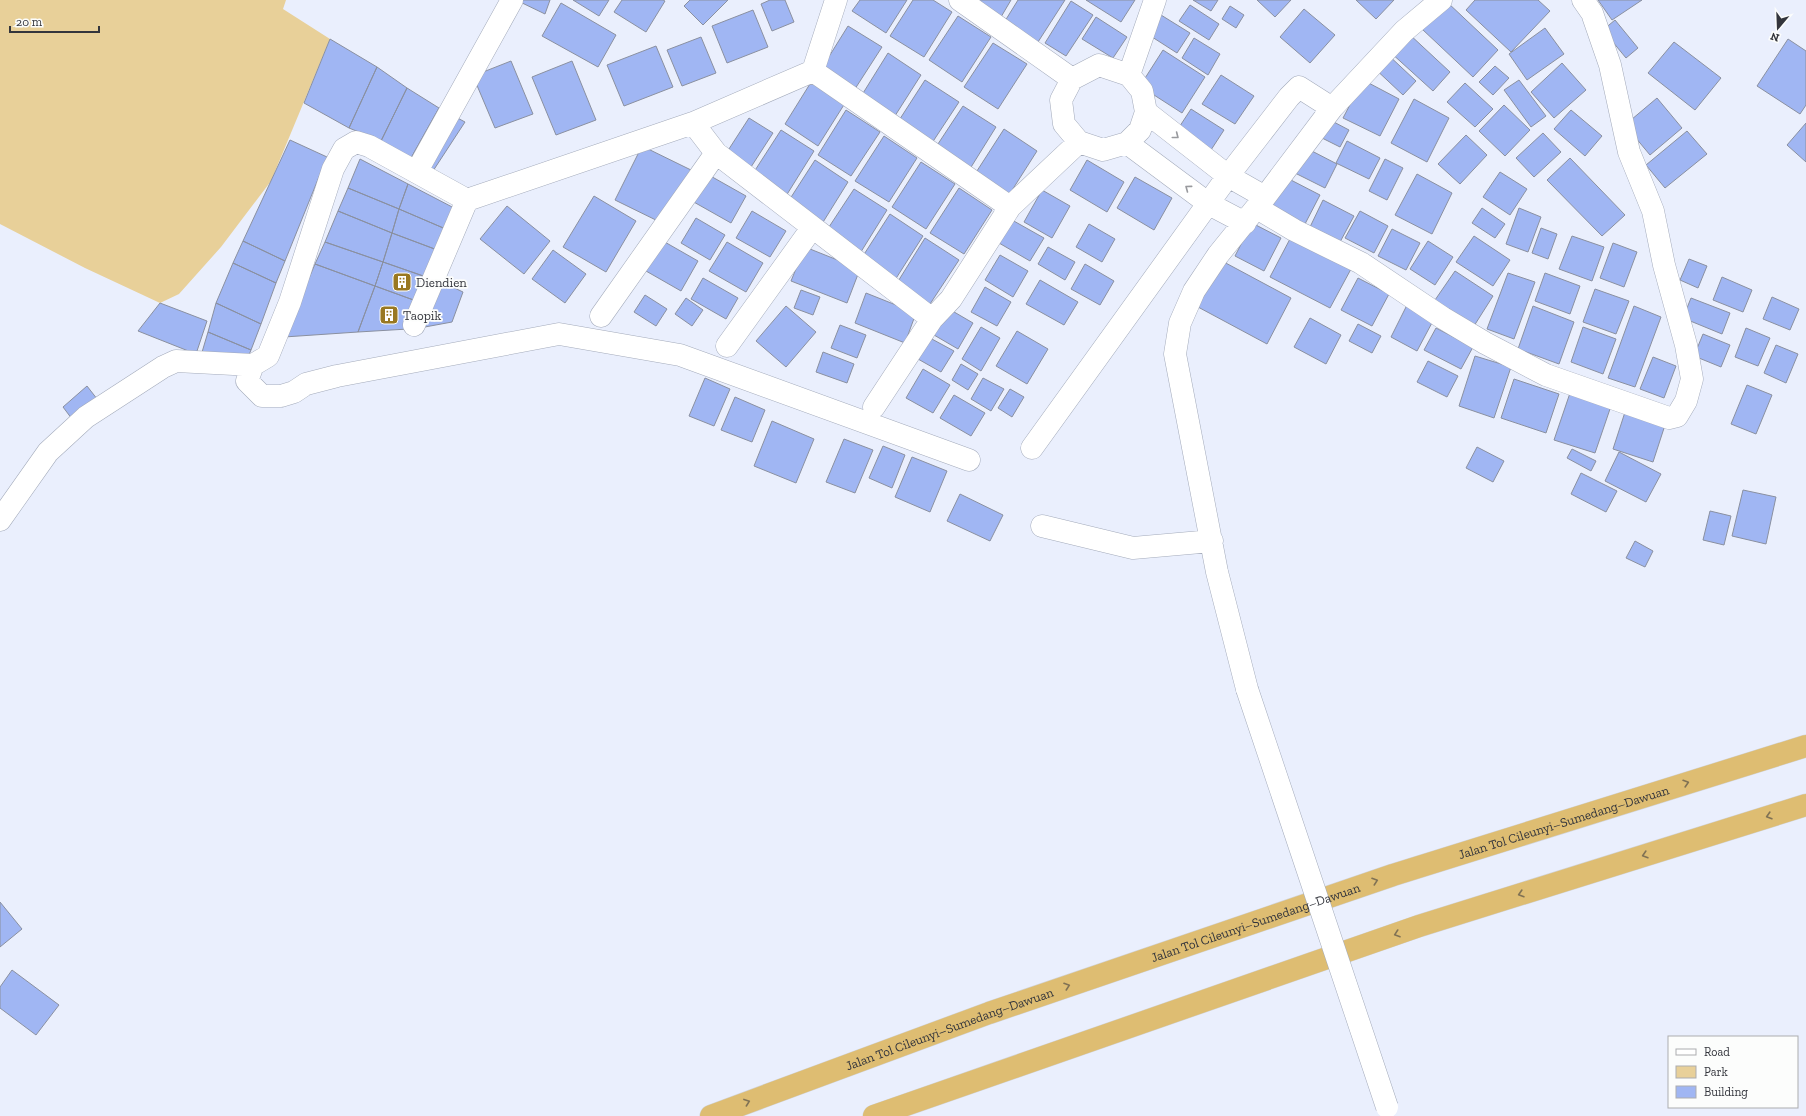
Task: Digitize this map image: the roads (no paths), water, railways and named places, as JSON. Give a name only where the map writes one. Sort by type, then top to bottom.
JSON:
[{"type":"highway","name":"Jalan Tol Cileunyi–Sumedang–Dawuan","points":[[711,1116],[989,1013],[1393,875],[1806,746]]},
{"type":"highway","points":[[874,1116],[1418,926],[1806,805]]},
{"type":"street","points":[[417,171],[512,0]]},
{"type":"street","points":[[414,325],[468,200],[693,124],[813,71],[836,0]]},
{"type":"street","points":[[960,0],[1072,79]]},
{"type":"street","points":[[1129,75],[1155,0]]},
{"type":"street","points":[[1388,1111],[1247,689],[1217,572],[1175,354],[1180,324],[1194,291],[1218,255],[1256,210],[1332,108],[1404,31],[1441,0]]},
{"type":"street","points":[[1127,143],[1209,204],[1256,210],[1361,263],[1443,318],[1485,343],[1546,375],[1669,418],[1677,416],[1686,401],[1692,379],[1686,345],[1664,265],[1653,211],[1629,152],[1610,65],[1592,13],[1583,0]]},
{"type":"street","points":[[1099,66],[1129,75],[1142,91],[1146,112],[1140,130],[1127,143],[1103,150],[1079,142],[1064,124],[1061,100],[1072,79],[1099,66]]},
{"type":"street","points":[[813,71],[1010,207]]},
{"type":"street","points":[[1032,448],[1228,176],[1289,97],[1299,87],[1332,108]]},
{"type":"street","points":[[1146,112],[1228,176],[1256,210]]},
{"type":"street","points":[[693,124],[716,153],[932,319]]},
{"type":"street","points":[[0,520],[48,452],[81,422],[163,367],[176,361],[253,365],[268,356],[288,309],[333,169],[344,149],[356,142],[369,146],[468,200]]},
{"type":"street","points":[[874,407],[932,319],[951,299],[1010,207],[1079,142]]},
{"type":"street","points":[[601,316],[716,153]]},
{"type":"street","points":[[727,346],[812,228]]},
{"type":"street","points":[[253,365],[247,381],[262,396],[281,396],[294,392],[306,384],[343,375],[559,334],[680,355],[969,460]]},
{"type":"street","points":[[1042,526],[1133,548],[1212,541]]},
{"type":"place","name":"Diendien","points":[[402,282]]},
{"type":"place","name":"Taopik","points":[[389,315]]}]
